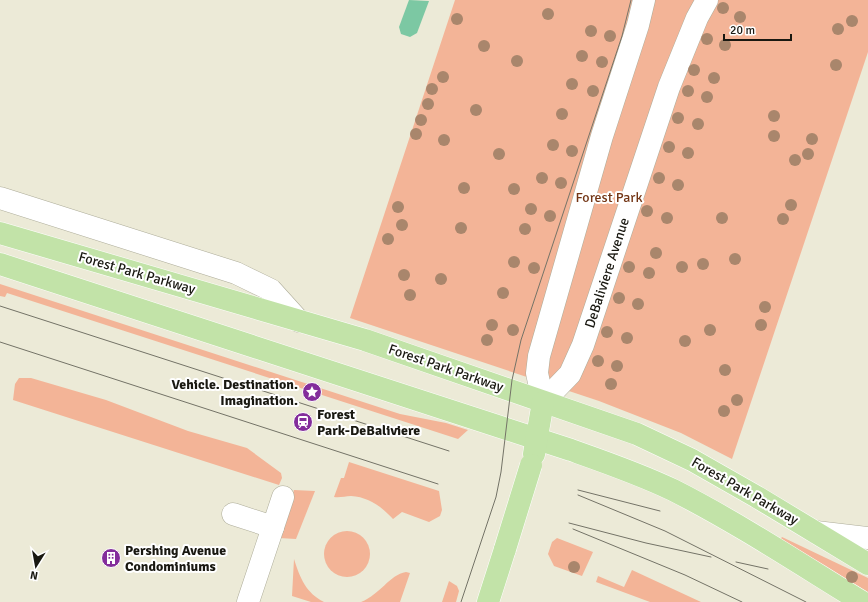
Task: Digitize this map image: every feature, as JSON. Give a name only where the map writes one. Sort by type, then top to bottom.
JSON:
[{"type":"main road","name":"Forest Park Parkway","points":[[0,233],[365,340],[637,434],[692,460],[868,564]]},
{"type":"main road","points":[[0,264],[537,439],[634,473],[672,490],[710,510],[862,602]]},
{"type":"main road","points":[[488,602],[506,549],[531,465],[543,402]]},
{"type":"street","points":[[543,402],[537,373],[540,356],[602,136],[638,25],[644,0]]},
{"type":"street","name":"DeBaliviere Avenue","points":[[543,402],[565,380],[583,345],[672,81],[697,18],[707,0]]},
{"type":"street","points":[[0,198],[236,273],[271,290],[299,321]]},
{"type":"street","points":[[248,602],[283,497]]},
{"type":"street","points":[[233,514],[273,527]]},
{"type":"street","points":[[816,532],[868,538]]},
{"type":"green space","name":"Forest Park","points":[[455,0],[868,0],[868,52],[732,459],[681,433],[599,401],[350,318]]},
{"type":"green space","points":[[0,284],[400,414],[446,423],[468,430],[458,439],[7,293],[5,297],[0,296]]},
{"type":"green space","points":[[19,378],[31,378],[106,400],[188,431],[247,448],[281,473],[282,478],[279,485],[13,400],[15,384]]},
{"type":"green space","points":[[349,462],[439,491],[442,510],[440,516],[429,522],[402,512],[393,519],[379,506],[369,500],[351,496],[334,497],[341,478],[344,478]]},
{"type":"green space","points":[[294,490],[315,491],[296,539],[279,538]]},
{"type":"green space","points":[[343,531],[351,531],[360,535],[366,541],[370,554],[366,567],[360,573],[351,577],[343,577],[334,573],[328,567],[324,558],[324,550],[328,541],[334,535]]},
{"type":"green space","points":[[782,537],[868,578],[868,592],[780,540]]},
{"type":"green space","points":[[557,538],[593,552],[582,576],[554,566],[548,554],[552,542]]},
{"type":"green space","points":[[294,559],[304,584],[313,594],[324,602],[311,602],[292,596]]},
{"type":"green space","points":[[632,570],[701,602],[650,602],[596,582],[598,576],[624,587]]},
{"type":"green space","points":[[406,572],[410,573],[400,602],[361,602],[368,599],[395,577]]},
{"type":"green space","points":[[449,581],[457,586],[459,591],[456,602],[442,602]]},
{"type":"shaded area","points":[[409,0],[429,1],[417,33],[410,37],[401,34],[399,27]]},
{"type":"tram line","points":[[461,602],[496,497],[501,472],[512,380],[521,340],[622,36],[631,0]]},
{"type":"tram line","points":[[0,306],[449,451]]},
{"type":"tram line","points":[[0,342],[438,484]]},
{"type":"tram line","points":[[578,490],[660,511]]},
{"type":"tram line","points":[[578,495],[665,531],[806,602]]},
{"type":"tram line","points":[[569,523],[646,543],[711,557]]},
{"type":"tram line","points":[[573,529],[685,575],[742,602]]},
{"type":"tram line","points":[[736,562],[768,569]]},
{"type":"place","name":"Vehicle. Destination. Imagination.","points":[[312,392]]},
{"type":"place","name":"Forest Park-DeBaliviere","points":[[303,422]]},
{"type":"place","name":"Pershing Avenue Condominiums","points":[[111,558]]}]
